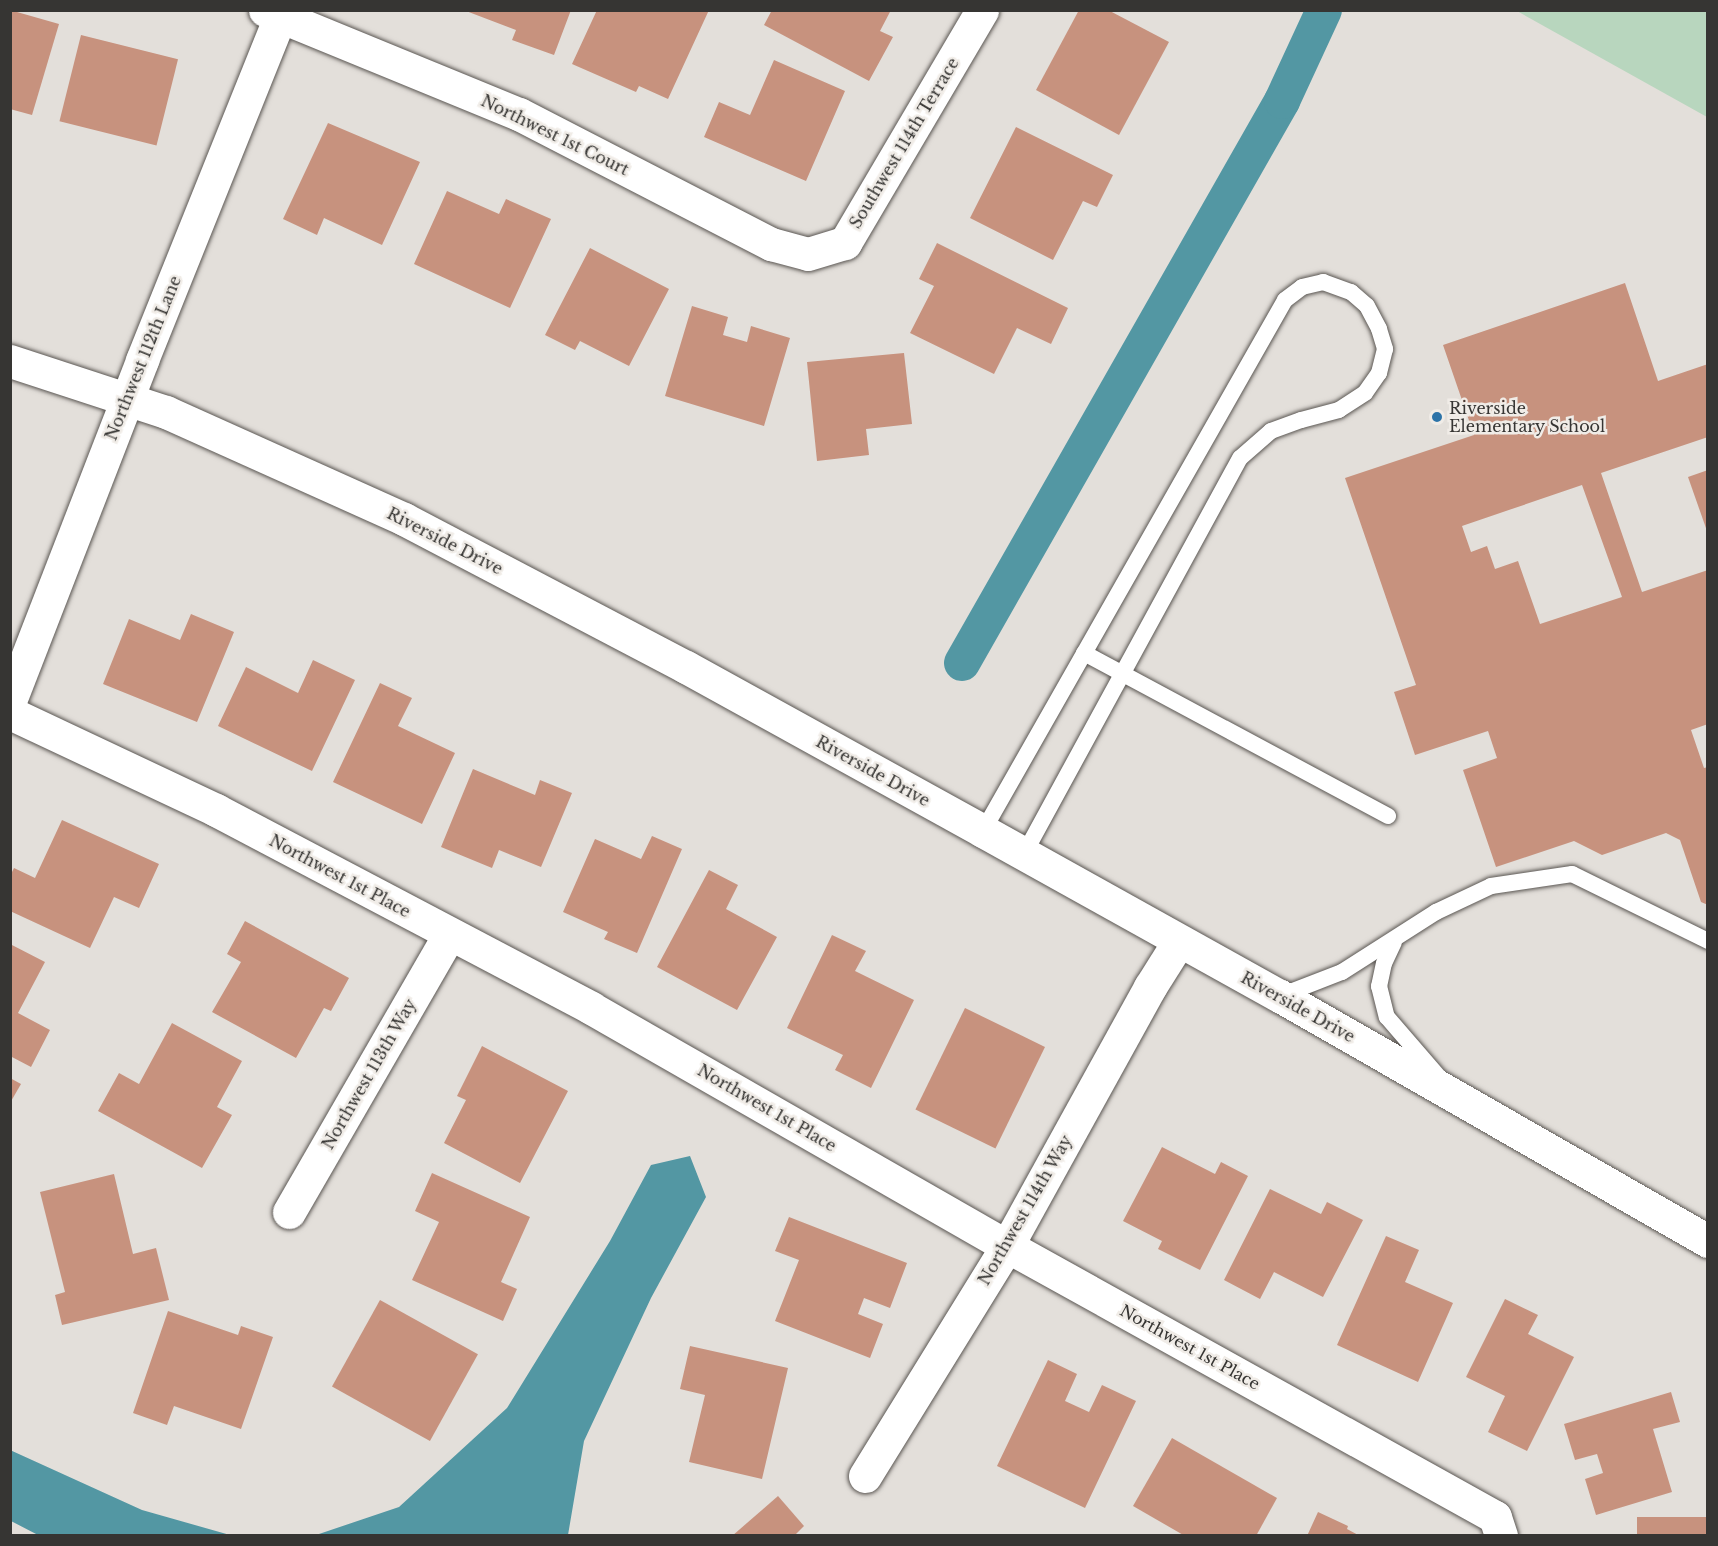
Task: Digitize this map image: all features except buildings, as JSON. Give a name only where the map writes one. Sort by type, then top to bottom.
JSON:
[{"type":"street","name":"Southwest 114th Terrace","points":[[808,254],[845,243],[982,10]]},
{"type":"street","name":"Northwest 1st Court","points":[[272,13],[519,114],[771,244],[808,254]]},
{"type":"street","name":"Northwest 112th Lane","points":[[10,701],[128,398],[272,13]]},
{"type":"street","name":"Riverside Drive","points":[[10,361],[128,398],[298,469],[404,519],[686,667],[983,831],[1280,996],[1707,1241]]},
{"type":"street","name":"Northwest 1st Place","points":[[10,713],[216,810],[448,935],[591,1008],[1007,1246],[1495,1518],[1501,1536]]},
{"type":"street","name":"Northwest 113th Way","points":[[289,1212],[448,935]]},
{"type":"street","name":"Northwest 114th Way","points":[[865,1476],[1007,1246],[1150,987],[1179,940]]},
{"type":"lane","points":[[983,831],[1285,300],[1302,287],[1323,282],[1351,292],[1367,306],[1379,329],[1385,349],[1379,373],[1365,393],[1339,410],[1271,431],[1240,458],[1024,854]]},
{"type":"lane","points":[[1084,653],[1388,816]]},
{"type":"lane","points":[[1280,996],[1342,972],[1394,941],[1436,912],[1491,886],[1572,874],[1707,941]]},
{"type":"lane","points":[[1394,941],[1384,963],[1379,986],[1387,1017],[1456,1097]]},
{"type":"green space","points":[[1517,11],[1707,11],[1707,117]]},
{"type":"water","points":[[690,1156],[706,1197],[651,1298],[584,1441],[568,1535],[316,1535],[399,1507],[507,1408],[610,1241],[651,1165]]},
{"type":"water","points":[[10,1450],[142,1510],[230,1535],[38,1535],[11,1521]]},
{"type":"waterway","points":[[962,663],[1282,101],[1324,10]]},
{"type":"place","name":"Riverside Elementary School","points":[[1437,417]]}]
